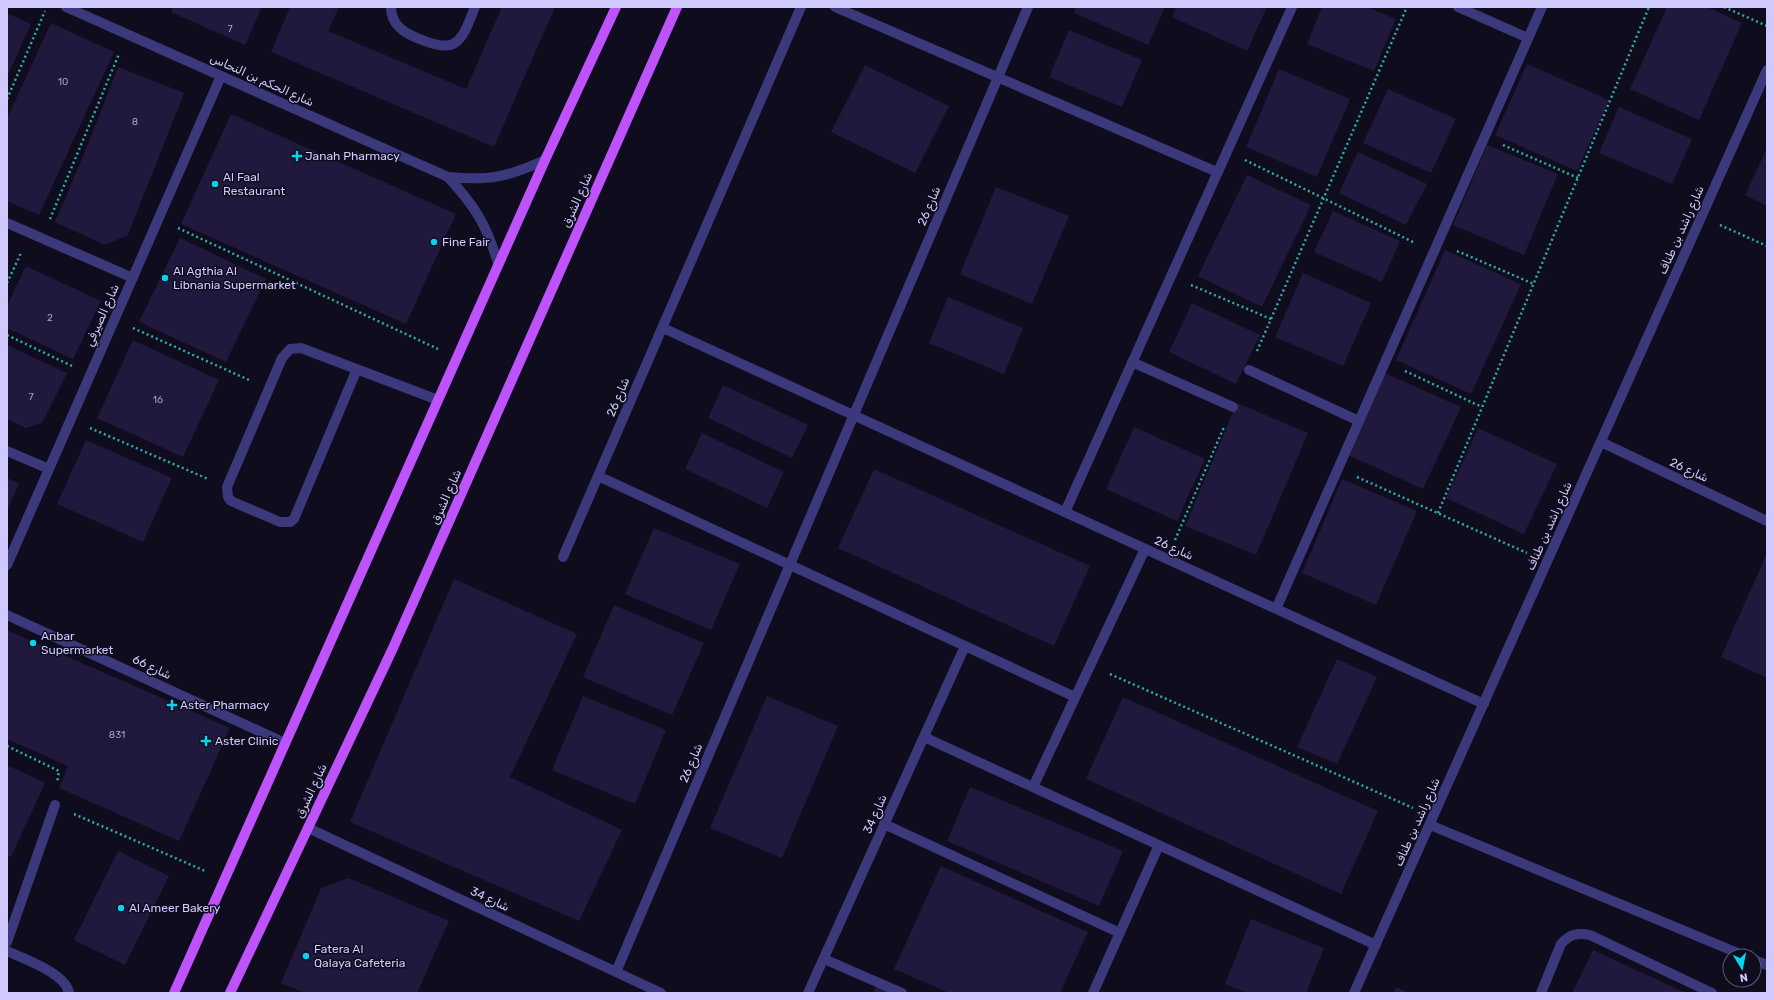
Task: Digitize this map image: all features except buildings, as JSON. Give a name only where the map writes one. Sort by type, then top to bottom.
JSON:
[{"type":"main road","points":[[174,993],[498,264],[616,7]]},
{"type":"main road","name":"شارع الشرق","points":[[230,993],[393,648],[677,7]]},
{"type":"street","name":"شارع الحكم بن النحاس","points":[[66,7],[448,177],[473,179],[498,177],[522,170],[545,160]]},
{"type":"street","points":[[391,7],[393,19],[399,27],[438,45],[445,46],[453,44],[459,40],[475,7]]},
{"type":"street","name":"شارع 26","points":[[563,557],[801,7]]},
{"type":"street","points":[[835,7],[1217,172]]},
{"type":"street","name":"شارع 26","points":[[616,972],[1028,7]]},
{"type":"street","points":[[1065,512],[1292,7]]},
{"type":"street","points":[[1458,7],[1528,38]]},
{"type":"street","points":[[1276,609],[1542,7]]},
{"type":"street","name":"شارع راشد بن طناف","points":[[1354,993],[1767,70]]},
{"type":"street","name":"شارع الصيرفي","points":[[7,565],[221,76]]},
{"type":"street","name":"شارع الحكم بن النحاس","points":[[448,177],[466,196],[480,216],[491,239],[498,264]]},
{"type":"street","points":[[7,223],[132,278]]},
{"type":"street","name":"شارع 26","points":[[662,328],[1484,704]]},
{"type":"street","points":[[357,369],[294,520],[290,522],[280,522],[235,504],[228,497],[227,487],[282,358],[290,349],[301,348],[357,369],[438,400]]},
{"type":"street","points":[[1132,362],[1233,407]]},
{"type":"street","points":[[1249,370],[1359,420]]},
{"type":"street","name":"شارع 26","points":[[1601,442],[1767,521]]},
{"type":"street","points":[[7,451],[49,469]]},
{"type":"street","points":[[598,476],[1075,697]]},
{"type":"street","points":[[1033,787],[1145,549]]},
{"type":"street","name":"شارع 66","points":[[7,615],[285,743]]},
{"type":"street","name":"شارع 34","points":[[808,993],[965,646]]},
{"type":"street","points":[[924,736],[1376,945]]},
{"type":"street","points":[[7,942],[55,805]]},
{"type":"street","points":[[1432,821],[1726,948]]},
{"type":"street","points":[[884,824],[1120,932]]},
{"type":"street","name":"شارع 34","points":[[308,828],[661,993]]},
{"type":"street","points":[[1093,993],[1159,845]]},
{"type":"street","points":[[1541,993],[1561,944],[1574,934],[1582,934],[1590,935],[1712,993]]},
{"type":"street","points":[[7,950],[60,978],[68,989],[69,993]]},
{"type":"street","points":[[824,959],[902,993]]},
{"type":"path","points":[[7,98],[46,7]]},
{"type":"path","points":[[1249,370],[1407,7]]},
{"type":"path","points":[[1438,513],[1649,7]]},
{"type":"path","points":[[1724,7],[1767,26]]},
{"type":"path","points":[[42,238],[127,34]]},
{"type":"path","points":[[1484,137],[1578,178]]},
{"type":"path","points":[[1227,151],[1324,198],[1436,247],[1534,284]]},
{"type":"path","points":[[1701,217],[1767,246]]},
{"type":"path","points":[[159,219],[457,358]]},
{"type":"path","points":[[7,283],[30,233]]},
{"type":"path","points":[[1170,276],[1271,319]]},
{"type":"path","points":[[115,319],[269,390]]},
{"type":"path","points":[[7,335],[90,375]]},
{"type":"path","points":[[1385,362],[1482,407]]},
{"type":"path","points":[[1167,558],[1233,407]]},
{"type":"path","points":[[71,420],[227,487]]},
{"type":"path","points":[[1338,469],[1547,562]]},
{"type":"path","points":[[1090,665],[1432,821]]},
{"type":"path","points":[[7,746],[59,771],[55,805],[224,879]]},
{"type":"place","name":"Janah Pharmacy","points":[[297,156]]},
{"type":"place","name":"Al Faal Restaurant","points":[[215,184]]},
{"type":"place","name":"Fine Fair","points":[[434,242]]},
{"type":"place","name":"Al Agthia Al Libnania Supermarket","points":[[165,278]]},
{"type":"place","name":"Anbar Supermarket","points":[[33,643]]},
{"type":"place","name":"Aster Pharmacy","points":[[172,705]]},
{"type":"place","name":"Aster Clinic","points":[[206,741]]},
{"type":"place","name":"Al Ameer Bakery","points":[[121,908]]},
{"type":"place","name":"Fatera Al Qalaya Cafeteria","points":[[306,956]]}]
